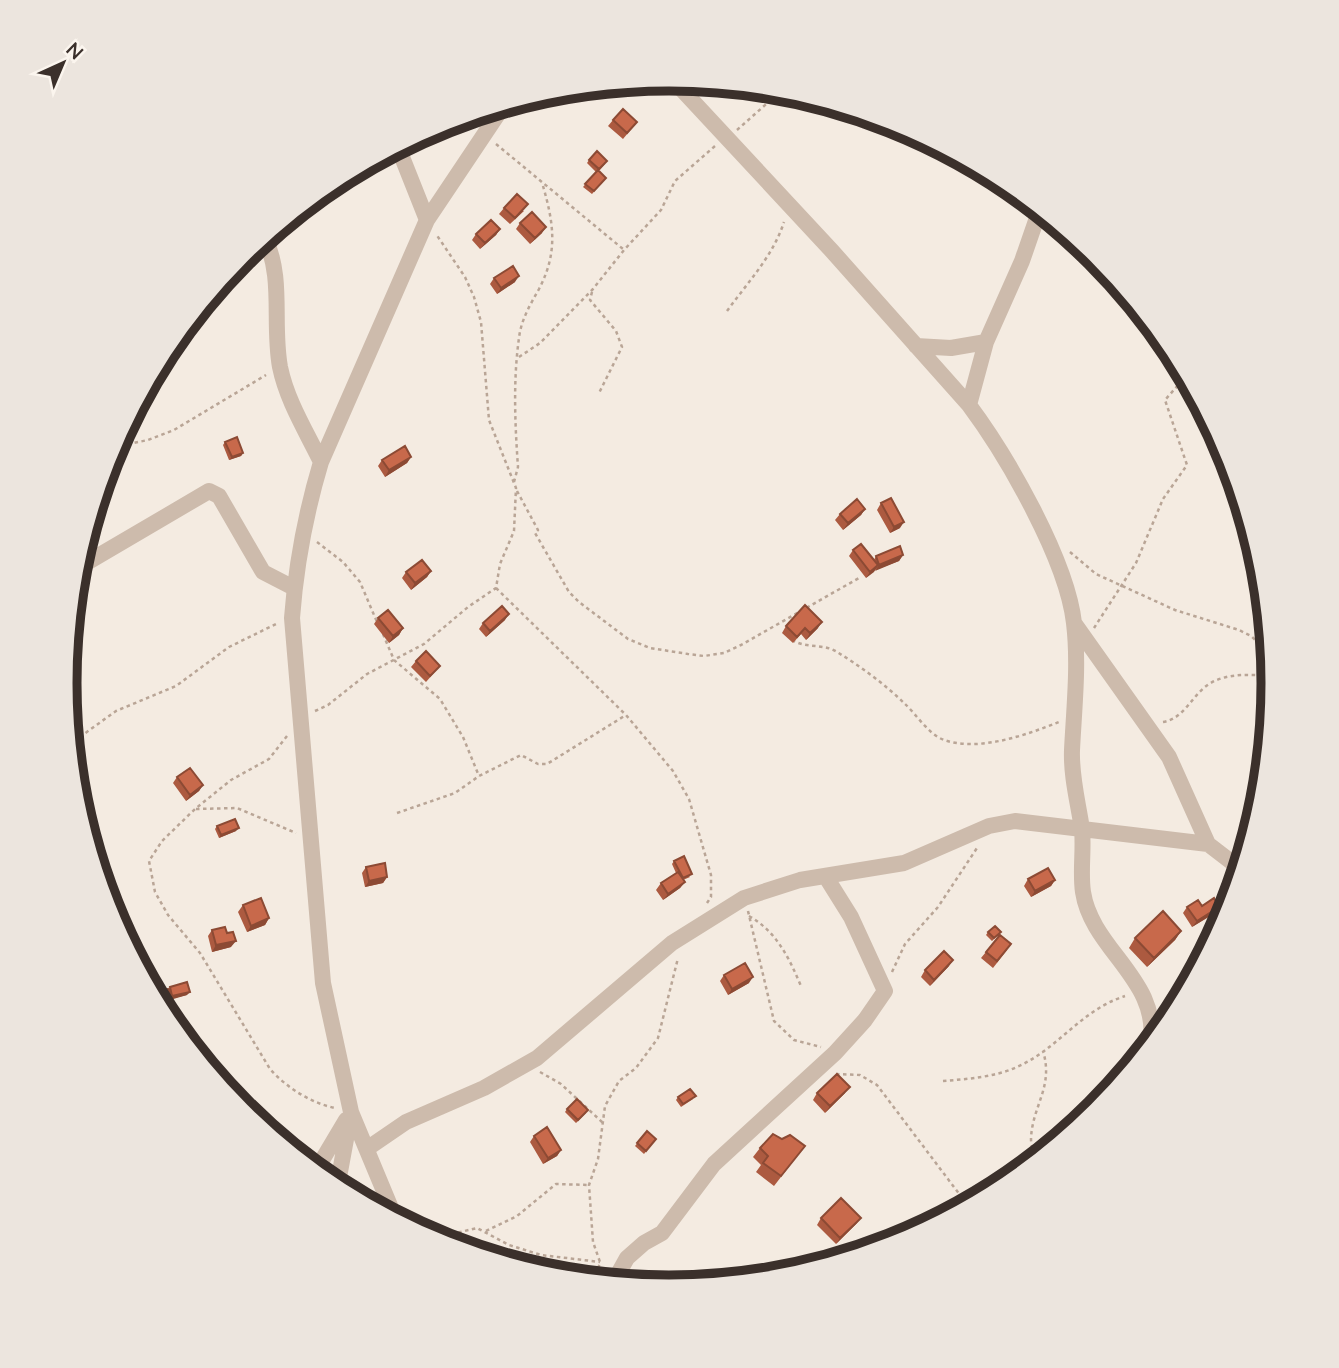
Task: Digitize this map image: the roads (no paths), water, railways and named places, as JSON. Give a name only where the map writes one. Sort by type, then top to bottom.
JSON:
[{"type":"street","points":[[684,92],[790,205],[969,405],[989,432],[1053,552],[1074,623],[1075,716],[1072,773],[1082,830],[1083,891],[1101,933],[1141,990],[1155,1023]]},
{"type":"street","points":[[391,1206],[351,1112],[323,983],[292,618],[294,588],[321,462],[426,220],[496,118]]},
{"type":"street","points":[[402,156],[426,220]]},
{"type":"street","points":[[969,405],[986,342],[1022,261],[1036,219]]},
{"type":"street","points":[[268,249],[277,286],[280,366],[294,408],[321,462]]},
{"type":"street","points":[[916,346],[951,348],[986,342]]},
{"type":"street","points":[[90,561],[209,491],[219,496],[262,572],[294,588]]},
{"type":"street","points":[[1074,623],[1177,771],[1208,844],[1234,864]]},
{"type":"street","points":[[368,1148],[406,1122],[524,1066],[689,931],[744,898],[800,880],[904,863],[989,826],[1015,821],[1208,844]]},
{"type":"street","points":[[618,1274],[635,1249],[662,1233],[714,1164],[835,1053],[865,1020],[885,991],[851,917],[826,877]]},
{"type":"street","points":[[321,1163],[351,1112]]},
{"type":"street","points":[[339,1176],[351,1112]]}]
